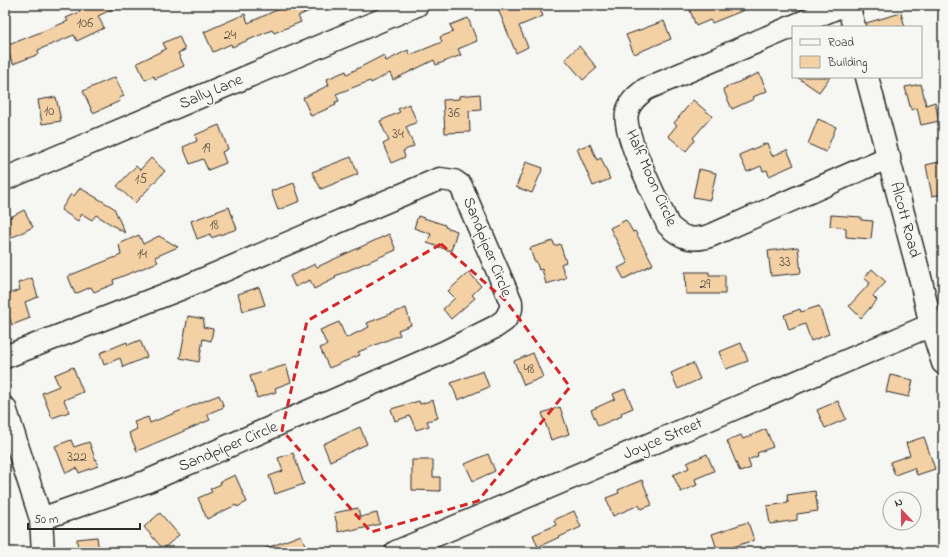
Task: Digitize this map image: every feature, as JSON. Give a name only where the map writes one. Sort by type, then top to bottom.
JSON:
[{"type":"street","name":"Sally Lane","points":[[5,178],[417,5]]},
{"type":"street","name":"Half Moon Circle","points":[[794,26],[843,5]]},
{"type":"street","points":[[848,5],[854,26]]},
{"type":"street","name":"Half Moon Circle","points":[[792,27],[646,89],[631,103],[627,113],[629,135],[668,225],[676,233],[686,239],[701,240],[889,157]]},
{"type":"street","name":"Alcott Road","points":[[867,78],[922,281],[931,325],[943,363]]},
{"type":"street","name":"Sandpiper Circle","points":[[5,357],[186,287],[397,196],[440,180],[454,180],[462,186],[510,302],[511,309],[505,320],[495,327],[445,352],[148,481],[41,519]]},
{"type":"street","name":"Joyce Street","points":[[396,552],[931,325]]},
{"type":"street","points":[[5,408],[41,519],[43,552]]},
{"type":"highlighted area","points":[[441,244],[506,301],[570,387],[478,501],[371,532],[282,430],[307,321]]},
{"type":"building","points":[[88,5],[121,5],[98,16],[104,28],[77,41],[74,35],[38,50],[39,54],[13,64],[6,46],[68,21],[66,18],[80,12],[79,9]]},
{"type":"building","points":[[288,5],[323,5],[298,16],[301,22],[274,33],[272,30],[232,47],[231,44],[213,52],[204,32],[245,14],[248,23]]},
{"type":"building","points":[[507,5],[538,5],[543,16],[519,26],[528,47],[516,53],[498,9]]},
{"type":"building","points":[[688,5],[754,6],[712,23],[710,20],[696,26]]},
{"type":"building","points":[[901,13],[905,26],[866,26],[866,23]]},
{"type":"building","points":[[468,18],[477,41],[458,49],[461,55],[436,65],[434,60],[393,80],[390,73],[371,83],[370,81],[336,94],[339,101],[335,102],[336,105],[311,116],[303,98],[329,85],[327,79],[346,71],[347,74],[384,55],[386,61],[408,50],[410,55],[442,42],[440,37],[453,32],[450,25]]},
{"type":"building","points":[[664,21],[671,39],[634,54],[626,35]]},
{"type":"building","points":[[179,36],[185,50],[178,53],[184,66],[155,79],[154,76],[145,80],[137,63],[166,49],[163,43]]},
{"type":"building","points":[[579,46],[597,68],[583,80],[565,59]]},
{"type":"building","points":[[759,73],[767,91],[732,109],[723,89]]},
{"type":"building","points":[[115,77],[124,96],[119,98],[120,101],[93,113],[83,91]]},
{"type":"building","points":[[798,78],[829,78],[819,92]]},
{"type":"building","points":[[921,84],[926,105],[935,102],[939,121],[921,125],[917,108],[911,110],[905,87]]},
{"type":"building","points":[[480,94],[481,110],[469,111],[470,132],[445,133],[443,100],[459,99],[459,96]]},
{"type":"building","points":[[56,97],[61,121],[42,124],[38,100]]},
{"type":"building","points":[[693,100],[712,116],[693,138],[695,140],[686,151],[668,136],[677,125],[674,123]]},
{"type":"building","points":[[409,104],[417,122],[406,127],[414,146],[403,151],[405,157],[391,163],[383,144],[389,141],[380,121],[400,112],[398,109]]},
{"type":"building","points":[[818,119],[836,127],[826,152],[808,144]]},
{"type":"building","points":[[219,125],[228,149],[222,152],[226,163],[208,170],[203,159],[190,164],[183,147],[197,141],[195,135]]},
{"type":"building","points":[[767,143],[772,156],[787,150],[794,165],[769,176],[767,170],[763,171],[761,166],[747,172],[739,155]]},
{"type":"building","points":[[590,144],[597,160],[601,158],[610,179],[593,186],[577,149]]},
{"type":"building","points":[[351,157],[358,174],[321,189],[312,172]]},
{"type":"building","points":[[151,158],[165,171],[135,203],[117,186],[136,166],[140,170]]},
{"type":"building","points":[[943,161],[943,194],[932,196],[926,165]]},
{"type":"building","points":[[526,162],[543,168],[532,193],[516,187]]},
{"type":"building","points":[[699,169],[716,173],[710,200],[693,197]]},
{"type":"building","points":[[294,183],[300,201],[278,210],[271,191]]},
{"type":"building","points":[[80,188],[114,208],[125,233],[96,215],[92,220],[82,214],[78,221],[61,210],[71,194],[74,196]]},
{"type":"building","points":[[229,207],[237,229],[211,238],[210,234],[197,239],[191,221]]},
{"type":"building","points":[[24,210],[33,227],[5,241],[5,220]]},
{"type":"building","points":[[831,215],[861,217],[861,220],[873,221],[871,239],[846,237],[846,228],[830,226]]},
{"type":"building","points":[[418,216],[445,225],[445,227],[457,231],[451,251],[427,243],[431,234],[414,228]]},
{"type":"building","points":[[626,220],[633,232],[635,231],[653,264],[624,279],[618,268],[628,263],[610,228]]},
{"type":"building","points":[[389,234],[396,250],[335,276],[336,278],[314,289],[310,280],[295,287],[290,276],[315,264],[317,267]]},
{"type":"building","points":[[139,235],[143,244],[159,236],[178,247],[155,257],[158,262],[113,280],[114,284],[94,292],[91,287],[75,294],[68,276],[121,255],[119,244]]},
{"type":"building","points":[[553,241],[555,246],[560,244],[566,262],[561,264],[566,278],[546,284],[542,269],[539,270],[536,261],[534,261],[530,248]]},
{"type":"building","points":[[798,247],[801,273],[771,276],[768,251]]},
{"type":"building","points":[[872,269],[886,282],[873,296],[877,300],[861,318],[849,306],[870,283],[864,278]]},
{"type":"building","points":[[469,272],[481,286],[472,295],[475,298],[451,319],[443,309],[455,298],[448,291]]},
{"type":"building","points":[[685,272],[709,272],[709,275],[725,275],[725,294],[686,294]]},
{"type":"building","points":[[32,278],[38,297],[25,302],[30,318],[12,325],[5,305],[5,295],[20,290],[18,283]]},
{"type":"building","points":[[259,287],[265,305],[243,311],[238,294]]},
{"type":"building","points":[[819,306],[829,334],[811,341],[805,324],[789,330],[784,315],[800,309],[801,312]]},
{"type":"building","points":[[406,308],[411,325],[398,330],[400,335],[358,352],[360,355],[329,368],[320,348],[327,345],[320,330],[339,322],[346,338],[369,327],[367,323]]},
{"type":"building","points":[[188,316],[204,319],[203,327],[213,329],[211,341],[203,339],[199,362],[180,358]]},
{"type":"building","points":[[140,340],[147,357],[123,367],[120,358],[104,365],[100,353],[127,342],[128,345]]},
{"type":"building","points":[[741,343],[748,361],[726,369],[719,352]]},
{"type":"building","points":[[533,353],[543,377],[524,385],[514,361]]},
{"type":"building","points":[[693,363],[700,379],[678,389],[671,373]]},
{"type":"building","points":[[286,365],[291,382],[275,388],[276,392],[257,398],[250,376]]},
{"type":"building","points":[[73,367],[83,392],[64,400],[69,412],[52,418],[42,393],[59,386],[54,375]]},
{"type":"building","points":[[483,371],[489,387],[458,400],[451,383]]},
{"type":"building","points":[[890,375],[913,380],[909,397],[886,392]]},
{"type":"building","points":[[625,389],[633,408],[621,413],[622,416],[598,426],[591,410],[615,399],[613,394]]},
{"type":"building","points":[[219,395],[224,407],[207,414],[210,420],[137,451],[129,433],[137,429],[134,422],[148,417],[150,423]]},
{"type":"building","points":[[433,400],[438,418],[427,421],[429,426],[416,430],[410,416],[395,421],[391,409],[419,401],[420,404]]},
{"type":"building","points":[[838,401],[846,419],[825,428],[817,410]]},
{"type":"building","points":[[560,407],[569,434],[551,440],[542,413]]},
{"type":"building","points":[[360,427],[367,444],[330,461],[323,444]]},
{"type":"building","points":[[766,429],[773,447],[757,453],[758,456],[748,460],[751,468],[740,472],[727,441],[741,435],[743,439]]},
{"type":"building","points":[[924,437],[935,469],[917,475],[914,468],[895,475],[890,462],[910,455],[906,443]]},
{"type":"building","points":[[71,440],[74,447],[89,442],[98,466],[79,473],[77,468],[66,473],[55,446]]},
{"type":"building","points":[[293,453],[304,484],[275,494],[269,476],[283,471],[278,458]]},
{"type":"building","points":[[488,454],[495,471],[473,481],[465,464]]},
{"type":"building","points":[[707,454],[714,471],[695,479],[697,485],[681,492],[673,475],[689,468],[687,463]]},
{"type":"building","points":[[412,460],[433,460],[433,477],[440,477],[440,491],[412,490]]},
{"type":"building","points":[[235,475],[247,502],[237,507],[236,505],[207,519],[198,498],[212,492],[210,489],[221,484],[220,482]]},
{"type":"building","points":[[642,480],[652,505],[641,509],[639,505],[613,516],[606,498],[619,493],[618,490]]},
{"type":"building","points":[[815,491],[818,511],[797,514],[797,520],[770,524],[767,506],[788,503],[787,495]]},
{"type":"building","points":[[358,508],[360,517],[377,513],[380,524],[352,531],[351,529],[339,532],[334,513]]},
{"type":"building","points":[[574,511],[581,527],[538,547],[533,535],[556,525],[554,520]]},
{"type":"building","points":[[160,513],[179,535],[163,549],[144,527]]},
{"type":"building","points":[[748,522],[754,540],[718,552],[712,534]]},
{"type":"building","points":[[301,535],[308,552],[259,552],[259,551]]},
{"type":"building","points":[[97,537],[99,552],[78,552],[77,539]]}]
